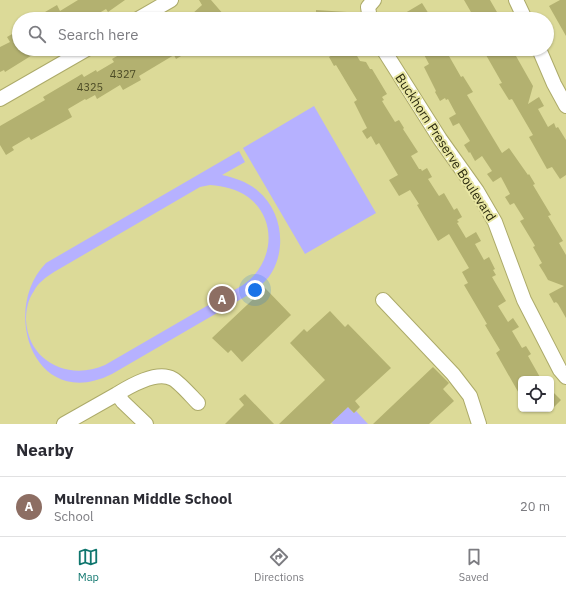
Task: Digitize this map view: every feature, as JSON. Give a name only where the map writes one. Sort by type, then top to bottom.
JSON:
[{"type":"street","points":[[150,12],[171,0]]},
{"type":"street","points":[[369,12],[368,7],[374,0]]},
{"type":"street","points":[[516,0],[522,12]]},
{"type":"street","points":[[0,99],[74,56]]},
{"type":"street","name":"Buckhorn Preserve Boulevard","points":[[387,56],[440,139],[477,191],[495,222],[524,300],[560,370],[566,377]]},
{"type":"street","points":[[542,56],[554,84],[566,106]]},
{"type":"street","points":[[383,300],[457,379],[470,396],[479,424]]},
{"type":"street","points":[[64,424],[137,382],[164,376],[173,379],[198,403]]},
{"type":"street","points":[[117,394],[123,402],[146,424]]},
{"type":"shaded area","points":[[314,106],[376,213],[305,254],[243,148]]},
{"type":"shaded area","points":[[239,151],[245,162],[222,175],[250,185],[258,191],[272,208],[279,229],[280,240],[277,262],[265,282],[255,290],[112,374],[85,382],[62,380],[45,368],[32,351],[26,329],[26,320],[28,335],[34,347],[42,357],[53,364],[65,369],[78,371],[105,365],[243,285],[253,276],[261,266],[266,254],[268,230],[265,218],[258,207],[248,197],[239,192],[230,188],[215,185],[200,187],[45,278],[38,285],[30,298],[26,319],[26,306],[32,283],[46,263]]},
{"type":"shaded area","points":[[348,407],[354,413],[356,411],[368,424],[333,424],[331,422]]},
{"type":"building","points":[[78,0],[125,0],[108,12],[106,9],[101,12],[45,12],[57,5],[60,11]]},
{"type":"building","points":[[199,0],[211,0],[221,12],[194,12],[202,5]]},
{"type":"building","points":[[464,0],[490,0],[497,12],[471,12]]},
{"type":"building","points":[[560,0],[566,0],[566,36],[554,15],[554,12],[552,12],[549,6]]},
{"type":"building","points":[[422,3],[428,12],[407,12]]},
{"type":"building","points":[[316,10],[347,12],[316,12]]},
{"type":"building","points":[[12,34],[12,56],[31,56],[5,72],[4,70],[0,72],[0,47],[10,42],[7,37]]},
{"type":"building","points":[[117,56],[172,56],[139,76],[141,80],[123,90],[120,85],[97,99],[95,95],[68,109],[72,117],[31,140],[29,137],[12,147],[14,150],[6,155],[0,145],[0,126],[45,100],[43,97],[82,74],[84,77],[96,70],[97,72],[114,62],[112,59]]},
{"type":"building","points":[[330,56],[357,56],[360,61],[366,62],[370,69],[372,69],[387,94],[382,97],[384,100],[382,101],[395,122],[399,120],[418,152],[411,156],[419,169],[422,171],[427,168],[432,177],[428,179],[439,196],[444,193],[454,210],[457,208],[462,217],[457,220],[459,222],[457,223],[466,238],[476,232],[481,241],[475,244],[484,260],[489,257],[495,269],[493,270],[496,275],[492,277],[506,301],[498,306],[508,322],[513,318],[519,327],[512,331],[522,348],[526,346],[531,354],[528,356],[539,376],[518,376],[518,392],[496,353],[500,350],[485,325],[487,324],[464,285],[468,283],[462,272],[469,268],[449,234],[438,241],[410,190],[399,196],[389,180],[398,175],[379,143],[376,145],[371,136],[367,139],[362,131],[367,128],[354,102],[357,100],[336,65],[334,66],[329,57]]},
{"type":"building","points":[[425,56],[449,56],[461,77],[463,76],[473,92],[467,95],[502,153],[509,148],[535,184],[533,185],[551,215],[548,216],[563,241],[559,243],[566,255],[566,318],[558,304],[556,302],[554,303],[549,294],[564,286],[548,280],[539,265],[542,263],[533,247],[535,246],[520,221],[524,219],[514,203],[510,205],[505,197],[510,194],[501,177],[493,182],[487,174],[492,171],[482,156],[475,161],[464,145],[470,141],[459,123],[453,126],[449,118],[456,114],[448,99],[446,100],[445,98],[440,101],[435,92],[436,91],[424,67],[429,64]]},
{"type":"building","points":[[487,56],[516,56],[533,86],[528,104],[539,97],[544,106],[538,109],[548,127],[554,123],[556,128],[558,127],[566,140],[566,175],[560,179],[552,167],[547,169],[529,137],[533,135],[512,99],[509,100],[499,84],[502,83]]},
{"type":"building","points":[[265,288],[291,315],[242,362],[231,350],[228,353],[212,338]]},
{"type":"building","points":[[330,311],[345,327],[348,324],[391,368],[355,401],[360,407],[354,413],[348,407],[330,424],[279,424],[325,380],[290,343],[304,329],[307,332]]},
{"type":"building","points":[[433,367],[449,383],[443,389],[454,401],[429,424],[373,424]]},
{"type":"building","points":[[554,393],[561,400],[554,407]]},
{"type":"building","points":[[245,394],[274,424],[225,424],[244,405],[239,399]]},
{"type":"place","name":"Mulrennan Middle School","points":[[222,299]]}]
